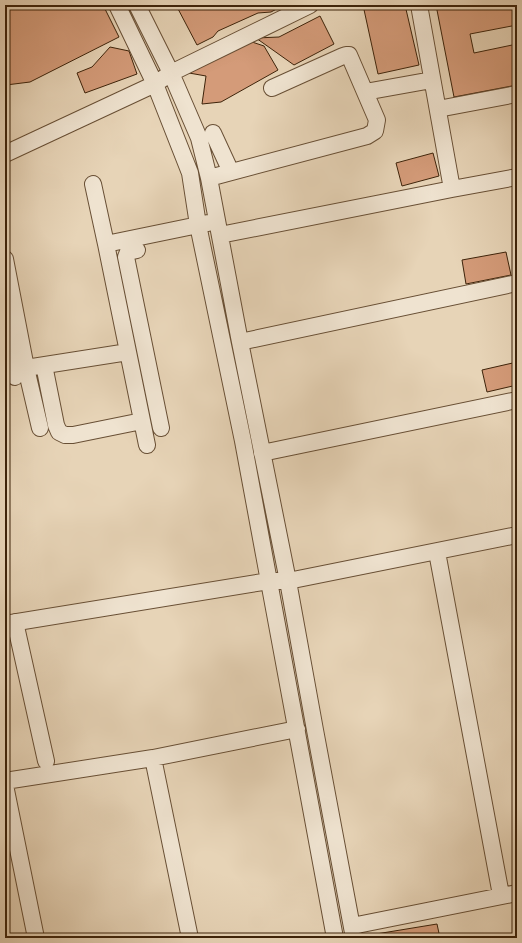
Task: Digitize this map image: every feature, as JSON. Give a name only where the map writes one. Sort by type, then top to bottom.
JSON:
[{"type":"street","points":[[117,5],[155,84],[190,173],[198,226],[243,441],[335,938]]},
{"type":"street","points":[[138,5],[171,73],[199,138],[209,178],[288,581],[353,932],[517,892]]},
{"type":"street","points":[[5,154],[155,84],[171,73],[310,5]]},
{"type":"street","points":[[419,5],[452,189]]},
{"type":"street","points":[[209,178],[367,136],[375,131],[377,120],[349,55],[272,88]]},
{"type":"street","points":[[365,92],[432,80]]},
{"type":"street","points":[[438,109],[517,94]]},
{"type":"street","points":[[213,133],[231,172]]},
{"type":"street","points":[[106,244],[198,226],[219,228],[517,179]]},
{"type":"street","points":[[93,184],[147,445]]},
{"type":"street","points":[[137,250],[128,252],[126,257],[161,428]]},
{"type":"street","points":[[5,259],[18,375]]},
{"type":"street","points":[[240,342],[517,283]]},
{"type":"street","points":[[5,325],[18,375],[40,428]]},
{"type":"street","points":[[18,375],[44,365],[127,350],[144,344]]},
{"type":"street","points":[[44,365],[56,425],[59,432],[65,435],[73,435],[142,421]]},
{"type":"street","points":[[262,453],[517,400]]},
{"type":"street","points":[[46,761],[10,623],[269,580],[288,581],[517,536]]},
{"type":"street","points":[[437,552],[501,895]]},
{"type":"street","points":[[5,781],[153,758],[297,729]]},
{"type":"street","points":[[153,758],[190,938]]},
{"type":"street","points":[[5,785],[36,938]]},
{"type":"building","points":[[5,5],[103,5],[119,37],[30,82],[6,85]]},
{"type":"building","points":[[176,5],[284,5],[271,12],[258,13],[218,31],[213,37],[197,45]]},
{"type":"building","points":[[363,5],[405,5],[419,65],[378,74]]},
{"type":"building","points":[[436,5],[517,5],[517,25],[470,34],[474,53],[517,44],[517,85],[454,97]]},
{"type":"building","points":[[320,16],[334,44],[294,65],[256,38],[279,37]]},
{"type":"building","points":[[249,41],[264,46],[278,70],[221,102],[202,104],[206,76],[189,73]]},
{"type":"building","points":[[110,47],[129,51],[137,74],[85,93],[77,73],[92,67]]},
{"type":"building","points":[[433,153],[439,176],[402,186],[396,163]]},
{"type":"building","points":[[506,252],[511,275],[466,284],[462,260]]},
{"type":"building","points":[[517,362],[517,385],[487,392],[482,370]]},
{"type":"building","points":[[437,924],[440,938],[371,938],[370,935]]}]
